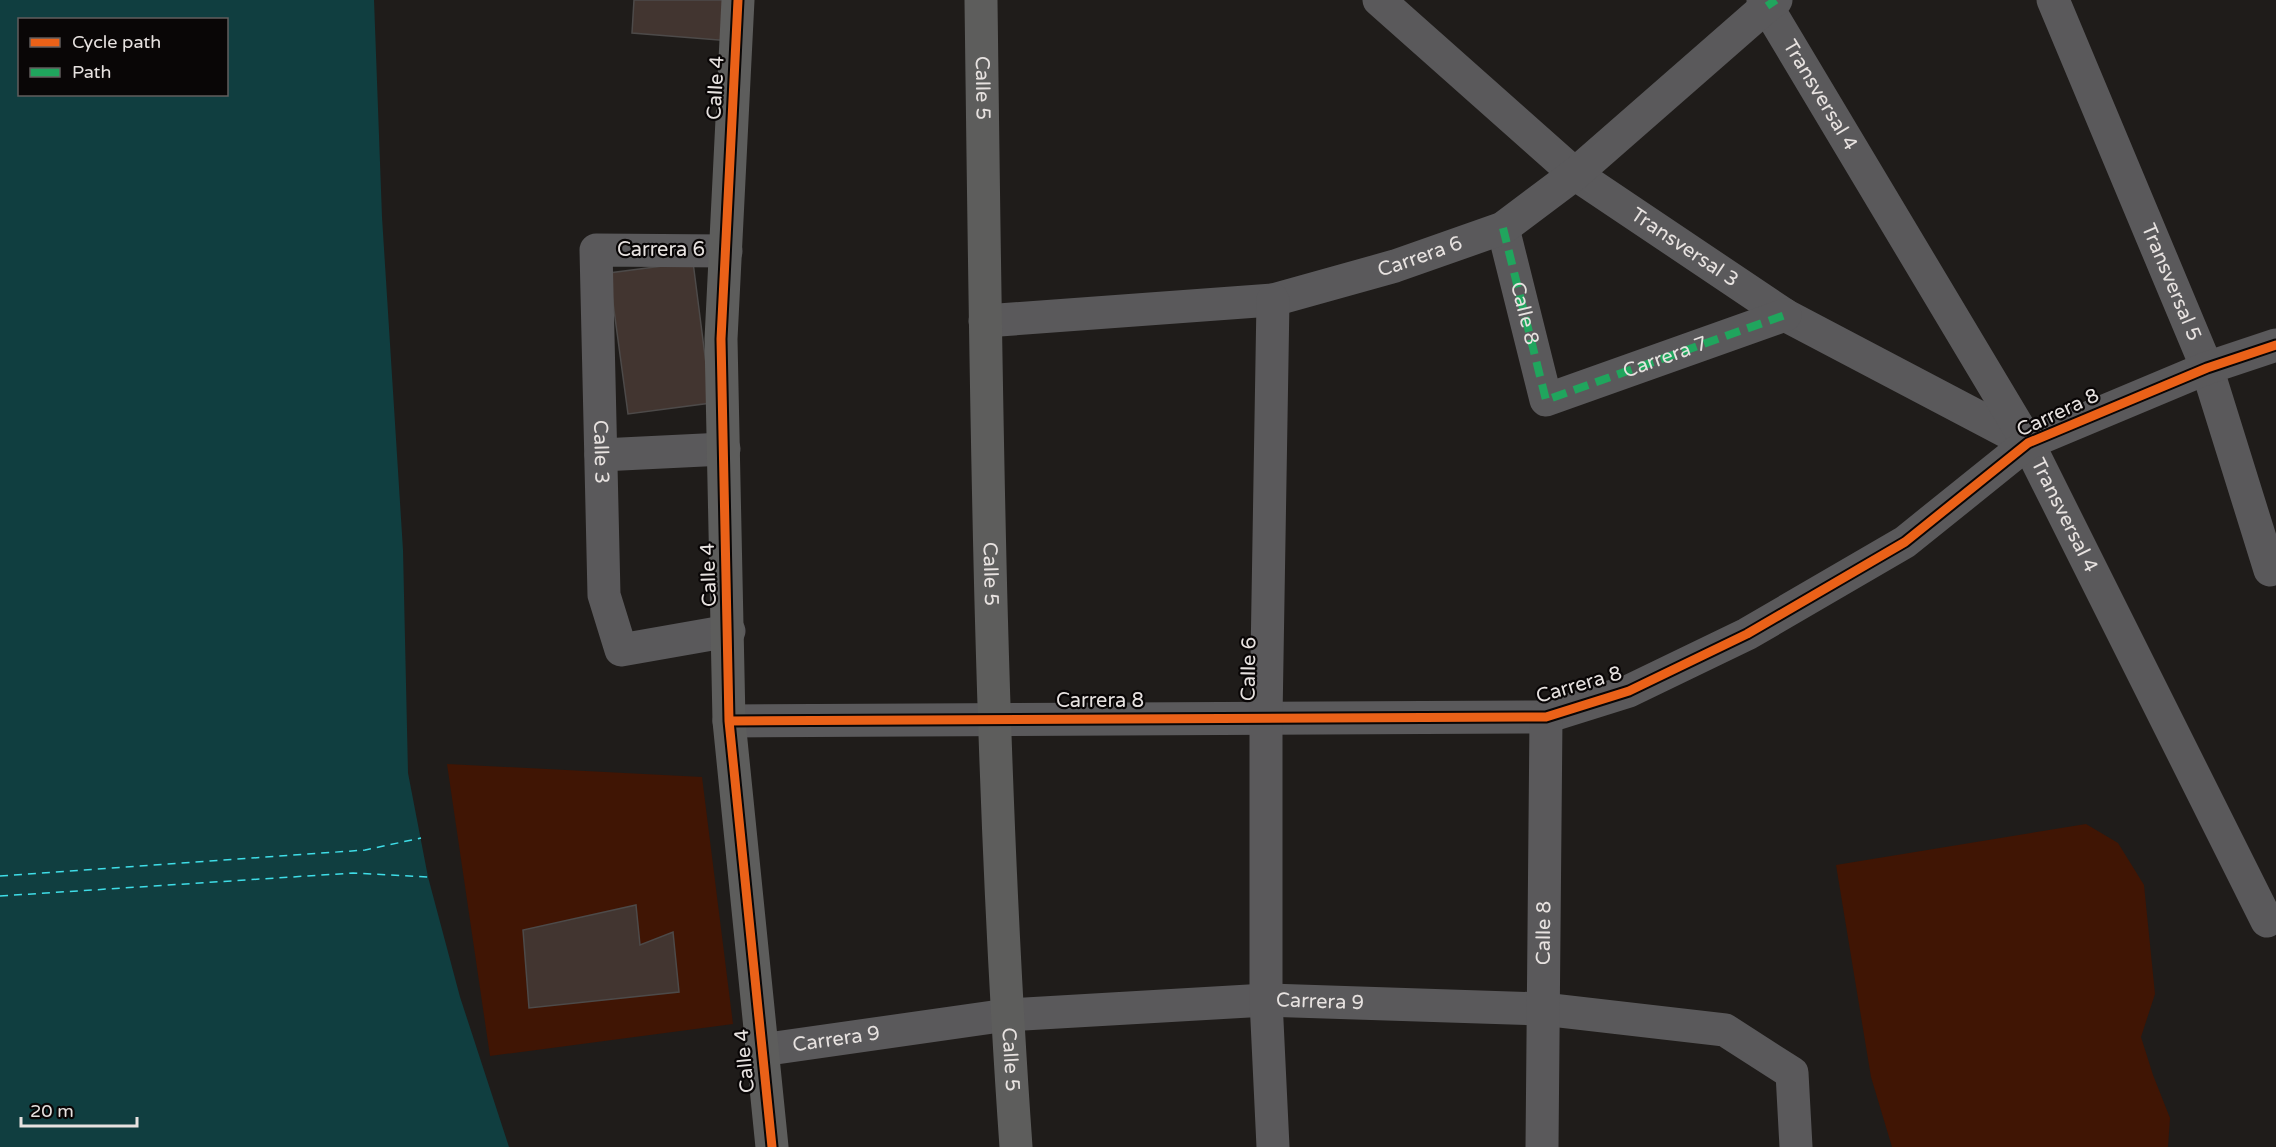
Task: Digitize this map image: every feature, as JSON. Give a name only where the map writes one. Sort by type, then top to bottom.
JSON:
[{"type":"street","name":"Calle 4","points":[[738,0],[721,339],[729,631],[729,721],[772,1147]]},
{"type":"street","name":"Calle 5","points":[[981,0],[985,321],[995,720],[1007,1014],[1016,1147]]},
{"type":"street","name":"Transversal 3","points":[[1379,0],[1575,174],[1785,315],[2028,443]]},
{"type":"street","name":"Transversal 5","points":[[2053,0],[2207,369],[2270,570]]},
{"type":"street","name":"Carrera 6","points":[[985,321],[1273,300],[1395,266],[1503,228],[1575,174],[1768,2]]},
{"type":"street","name":"Transversal 4","points":[[1768,2],[2028,443],[2267,921]]},
{"type":"street","name":"Calle 8","points":[[1503,228],[1546,400]]},
{"type":"street","name":"Carrera 6","points":[[596,250],[726,250]]},
{"type":"street","name":"Calle 3","points":[[596,250],[604,595],[621,650],[729,631]]},
{"type":"street","name":"Calle 6","points":[[1273,300],[1266,718],[1266,1000],[1273,1147]]},
{"type":"street","name":"Carrera 7","points":[[1546,400],[1785,315]]},
{"type":"street","name":"Carrera 8","points":[[729,721],[1546,717],[1629,691],[1748,634],[1905,542],[2028,443],[2207,369],[2276,345]]},
{"type":"street","points":[[601,455],[724,449]]},
{"type":"street","name":"Calle 8","points":[[1542,1147],[1546,717]]},
{"type":"street","name":"Carrera 9","points":[[762,1050],[1007,1014],[1266,1000],[1543,1009],[1725,1030],[1792,1073],[1796,1147]]},
{"type":"shaded area","points":[[447,764],[702,777],[733,1024],[490,1056]]},
{"type":"shaded area","points":[[2086,824],[2118,843],[2144,885],[2155,994],[2141,1037],[2170,1118],[2168,1147],[1892,1147],[1871,1077],[1836,865]]},
{"type":"water","points":[[0,0],[374,0],[382,217],[403,550],[408,773],[428,877],[460,997],[509,1147],[0,1147]]},
{"type":"building","points":[[634,0],[734,0],[731,41],[632,33]]},
{"type":"building","points":[[693,262],[711,403],[628,414],[609,273]]},
{"type":"building","points":[[636,905],[640,945],[673,932],[679,992],[529,1008],[523,930]]},
{"type":"ferry route","points":[[0,876],[365,850],[421,838]]},
{"type":"ferry route","points":[[0,896],[353,873],[428,877]]},
{"type":"marked path","points":[[1767,6],[1776,0]]},
{"type":"marked path","points":[[1503,228],[1546,400],[1785,315]]},
{"type":"cycle path","points":[[738,0],[721,339],[729,721],[772,1147]]},
{"type":"cycle path","points":[[729,721],[1546,717],[1629,691],[1747,634],[1905,542],[2028,443],[2207,368],[2276,345]]}]
